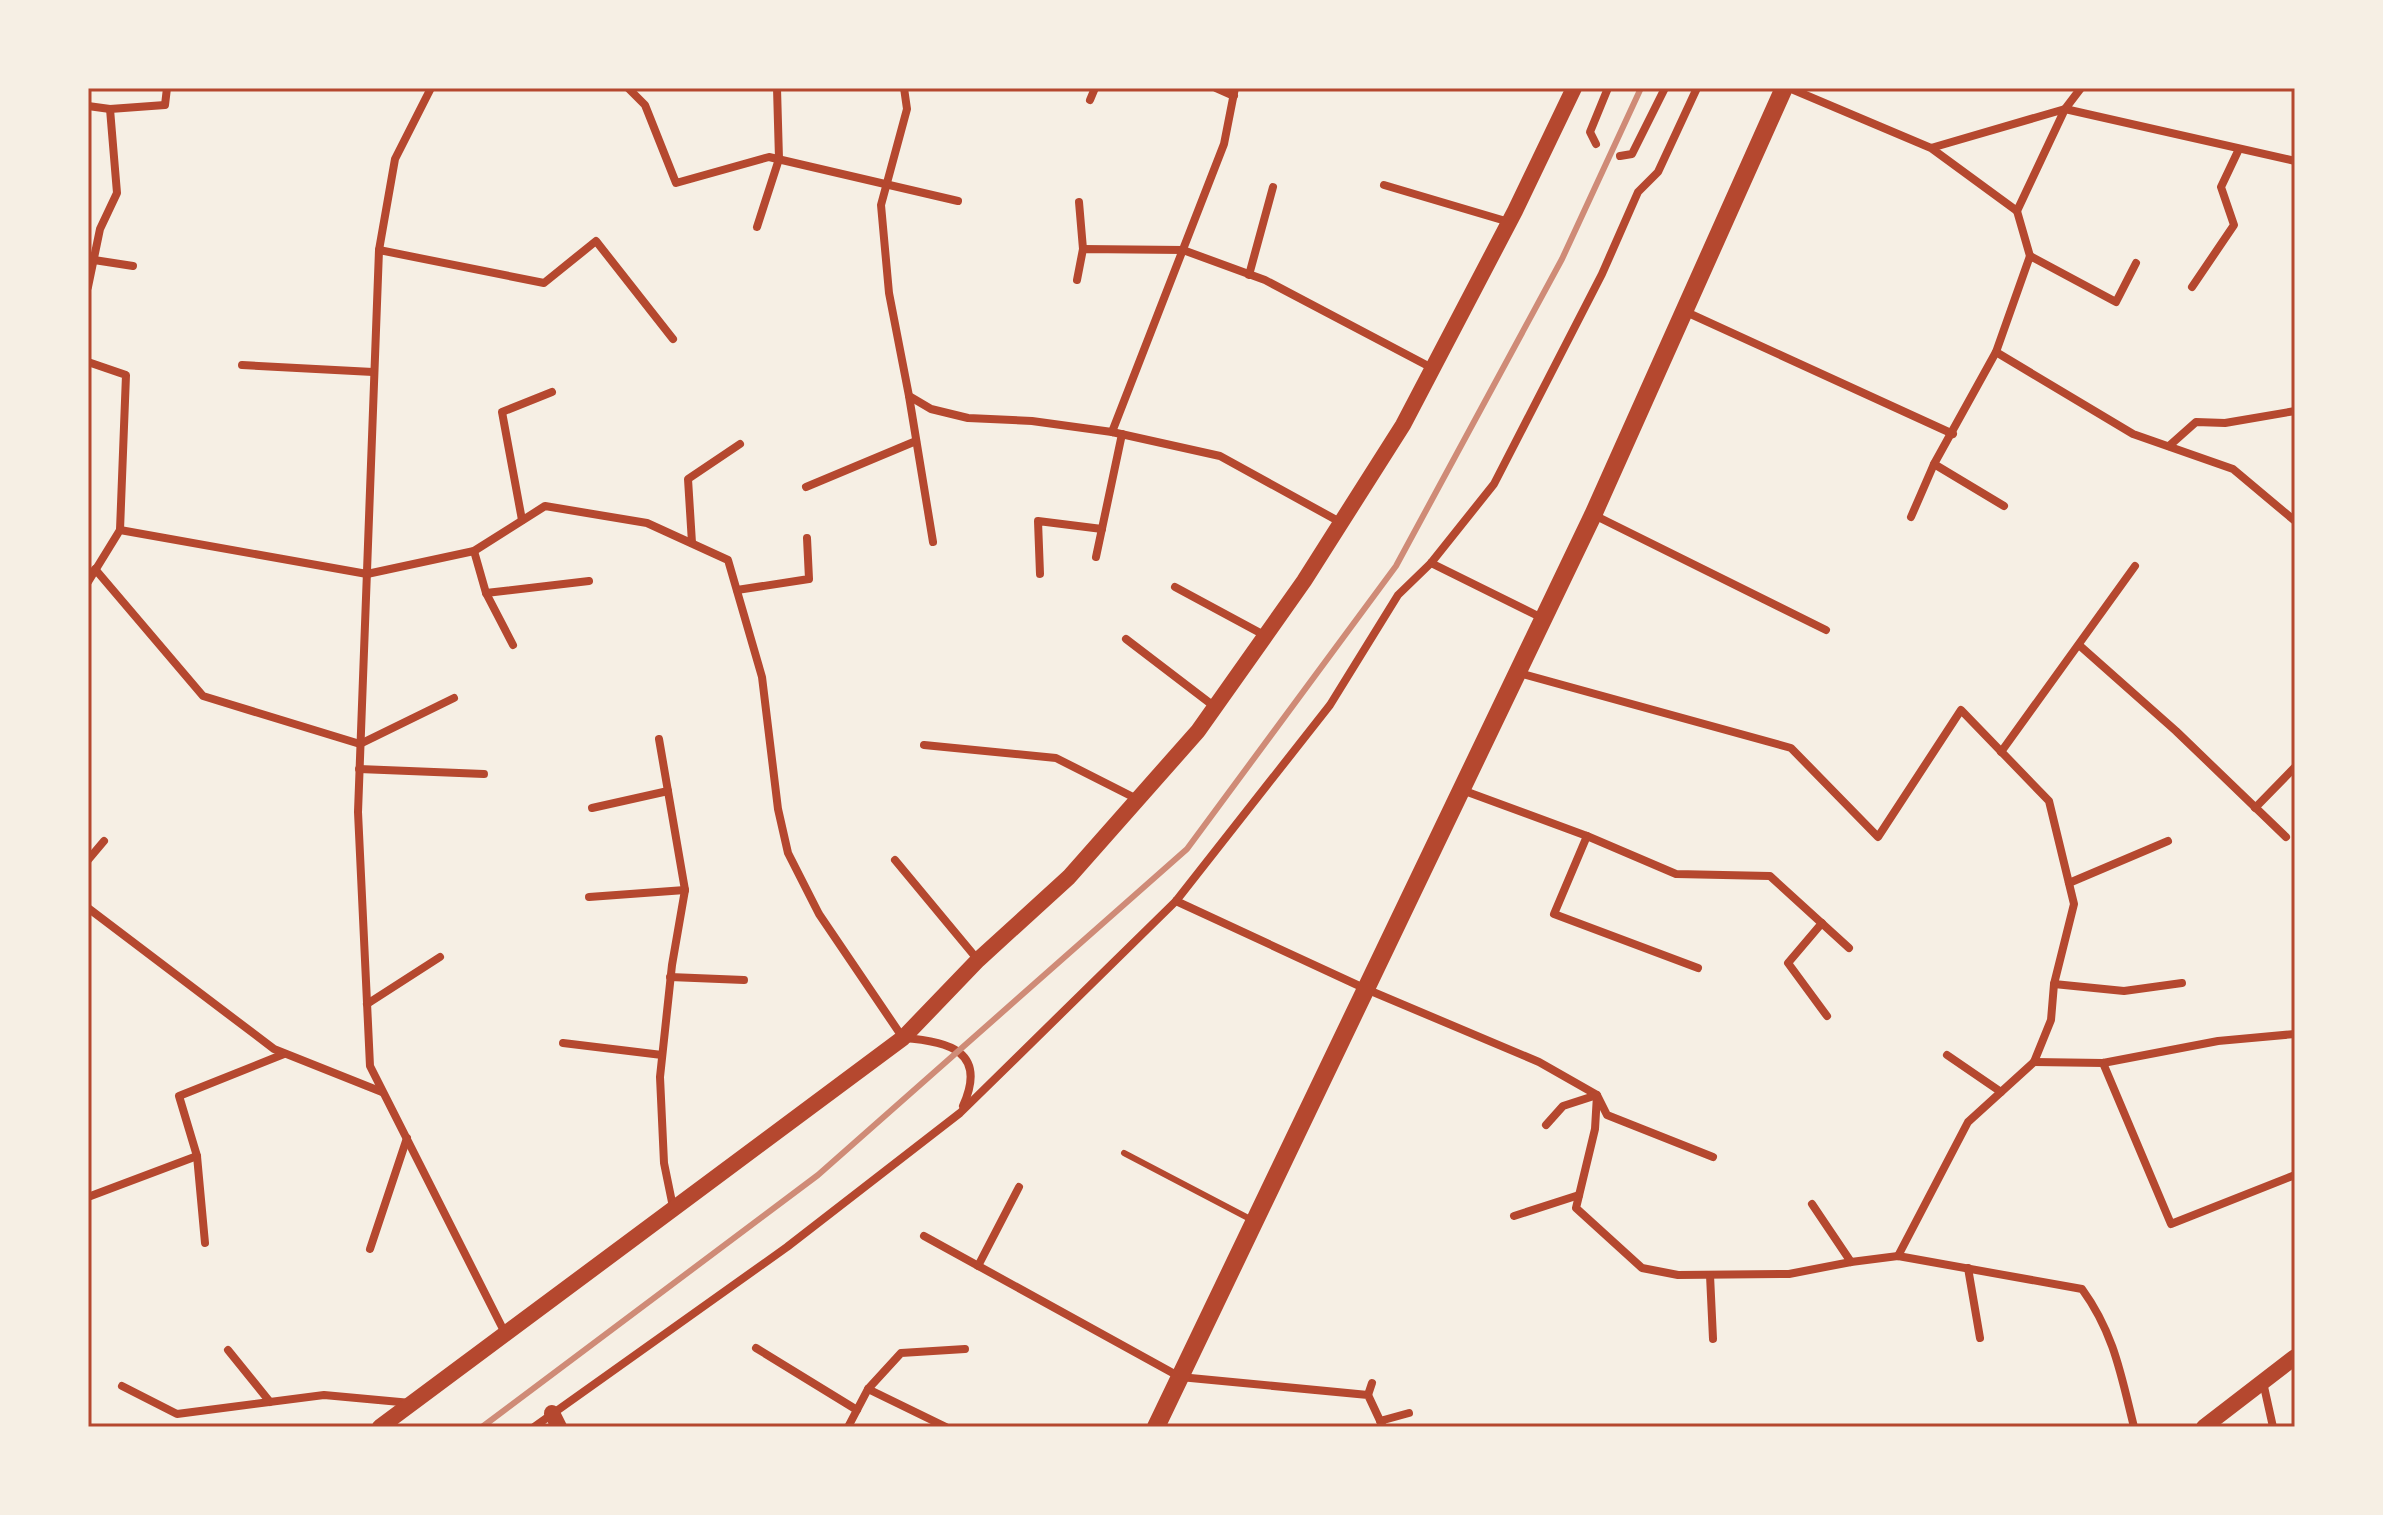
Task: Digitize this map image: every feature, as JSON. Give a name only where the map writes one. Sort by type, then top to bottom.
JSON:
[{"type":"main road","points":[[380,1427],[903,1038],[978,960],[1069,877],[1198,731],[1304,581],[1403,425],[1509,222],[1574,88]]},
{"type":"main road","points":[[1156,1427],[1593,515],[1787,88]]},
{"type":"main road","points":[[2204,1427],[2295,1357]]},
{"type":"street","points":[[88,106],[110,109],[165,105],[167,88]]},
{"type":"street","points":[[431,88],[395,159],[379,250],[358,812],[370,1066],[505,1333]]},
{"type":"street","points":[[628,88],[645,105],[676,183],[769,157],[958,201]]},
{"type":"street","points":[[757,227],[779,159],[777,88]]},
{"type":"street","points":[[904,88],[907,109],[881,205],[889,293],[933,542]]},
{"type":"street","points":[[1090,100],[1095,88]]},
{"type":"street","points":[[1096,557],[1117,433],[1224,144],[1234,92],[1216,88]]},
{"type":"street","points":[[1596,144],[1590,132],[1608,88]]},
{"type":"street","points":[[1620,156],[1632,154],[1665,88]]},
{"type":"street","points":[[534,1427],[556,1420],[960,1113],[1176,901],[1330,705],[1398,595],[1431,563],[1494,484],[1602,274],[1638,192],[1658,172],[1697,88]]},
{"type":"street","points":[[1787,88],[1931,148],[2017,211],[2030,256],[1996,352],[1934,464],[1911,517]]},
{"type":"street","points":[[2017,211],[2065,109],[2081,88]]},
{"type":"street","points":[[88,287],[100,229],[117,193],[110,109]]},
{"type":"street","points":[[1931,148],[2065,109],[2295,161]]},
{"type":"street","points":[[2192,287],[2234,225],[2221,187],[2239,149]]},
{"type":"street","points":[[1384,185],[1509,222]]},
{"type":"street","points":[[1249,275],[1273,187]]},
{"type":"street","points":[[1077,280],[1083,249],[1079,202]]},
{"type":"street","points":[[379,250],[544,283],[596,241],[673,339]]},
{"type":"street","points":[[1083,249],[1183,250],[1249,275],[1432,368]]},
{"type":"street","points":[[2030,256],[2116,302],[2136,263]]},
{"type":"street","points":[[94,260],[133,266]]},
{"type":"street","points":[[1684,311],[1953,434]]},
{"type":"street","points":[[1996,352],[2133,434],[2233,469],[2295,521]]},
{"type":"street","points":[[88,362],[126,375],[120,530],[88,582]]},
{"type":"street","points":[[242,365],[373,372]]},
{"type":"street","points":[[522,520],[502,412],[552,392]]},
{"type":"street","points":[[909,396],[931,409],[968,418],[1032,421],[1117,433],[1220,456],[1340,522]]},
{"type":"street","points":[[2169,446],[2196,422],[2225,423],[2295,411]]},
{"type":"street","points":[[806,487],[916,441]]},
{"type":"street","points":[[692,543],[688,479],[740,444]]},
{"type":"street","points":[[1934,464],[2004,506]]},
{"type":"street","points":[[120,530],[367,574],[474,551],[545,506],[647,523],[728,560],[762,677],[778,809],[788,853],[819,914],[903,1038],[935,1040],[959,1050],[971,1070],[971,1089],[960,1113]]},
{"type":"street","points":[[1593,515],[1826,630]]},
{"type":"street","points":[[1040,574],[1038,521],[1102,529]]},
{"type":"street","points":[[737,590],[809,579],[807,538]]},
{"type":"street","points":[[474,551],[486,593],[513,645]]},
{"type":"street","points":[[1431,563],[1543,619]]},
{"type":"street","points":[[2001,752],[2135,566]]},
{"type":"street","points":[[95,569],[203,696],[360,744],[454,698]]},
{"type":"street","points":[[486,593],[589,581]]},
{"type":"street","points":[[1175,587],[1264,635]]},
{"type":"street","points":[[1126,639],[1215,707]]},
{"type":"street","points":[[2079,645],[2176,731],[2286,837]]},
{"type":"street","points":[[1518,672],[1791,748],[1878,837],[1961,710],[2049,801],[2074,904],[2054,984],[2051,1020],[2034,1062],[1968,1122],[1898,1256]]},
{"type":"street","points":[[659,739],[685,890],[670,977],[660,1077],[664,1163],[673,1207]]},
{"type":"street","points":[[924,745],[1056,758],[1138,799]]},
{"type":"street","points":[[2255,808],[2295,767]]},
{"type":"street","points":[[359,769],[484,774]]},
{"type":"street","points":[[1462,789],[1587,836],[1676,874],[1770,876],[1849,948]]},
{"type":"street","points":[[592,808],[668,791]]},
{"type":"street","points":[[1587,836],[1554,914],[1698,968]]},
{"type":"street","points":[[88,860],[104,841]]},
{"type":"street","points":[[2069,883],[2168,841]]},
{"type":"street","points":[[895,860],[978,960]]},
{"type":"street","points":[[589,897],[685,890]]},
{"type":"street","points":[[1176,901],[1366,989],[1539,1062],[1597,1095],[1607,1115],[1713,1157]]},
{"type":"street","points":[[88,908],[262,1040],[285,1054],[383,1092]]},
{"type":"street","points":[[1822,923],[1788,963],[1827,1016]]},
{"type":"street","points":[[367,1004],[440,957]]},
{"type":"street","points":[[670,977],[744,980]]},
{"type":"street","points":[[2054,984],[2124,991],[2182,983]]},
{"type":"street","points":[[2034,1062],[2103,1063],[2218,1041],[2295,1034]]},
{"type":"street","points":[[563,1043],[662,1055]]},
{"type":"street","points":[[205,1243],[197,1156],[179,1096],[285,1054]]},
{"type":"street","points":[[1947,1055],[2001,1092]]},
{"type":"street","points":[[2103,1063],[2171,1224],[2295,1175]]},
{"type":"street","points":[[1546,1125],[1563,1106],[1597,1095]]},
{"type":"street","points":[[1597,1095],[1595,1129],[1576,1208],[1642,1268],[1678,1275],[1789,1274],[1898,1256],[2082,1289],[2099,1312],[2115,1347],[2134,1427]]},
{"type":"street","points":[[370,1249],[407,1138]]},
{"type":"street","points":[[88,1197],[197,1156]]},
{"type":"street","points":[[978,1266],[1019,1187]]},
{"type":"street","points":[[1514,1216],[1579,1195]]},
{"type":"street","points":[[1812,1204],[1851,1262]]},
{"type":"street","points":[[924,1236],[1180,1377],[1368,1395]]},
{"type":"street","points":[[1968,1268],[1980,1338]]},
{"type":"street","points":[[1710,1275],[1713,1339]]},
{"type":"street","points":[[756,1348],[857,1410]]},
{"type":"street","points":[[848,1427],[868,1389],[901,1353],[965,1349]]},
{"type":"street","points":[[228,1350],[270,1402]]},
{"type":"street","points":[[2263,1381],[2273,1427]]},
{"type":"street","points":[[1372,1383],[1368,1395],[1382,1424],[1409,1413]]},
{"type":"street","points":[[122,1386],[177,1414],[324,1395],[412,1403]]},
{"type":"street","points":[[868,1389],[946,1427]]},
{"type":"lane","points":[[1124,1153],[1255,1221]]},
{"type":"railway","points":[[482,1427],[818,1175],[1187,849],[1396,566],[1562,259],[1641,88]]}]
